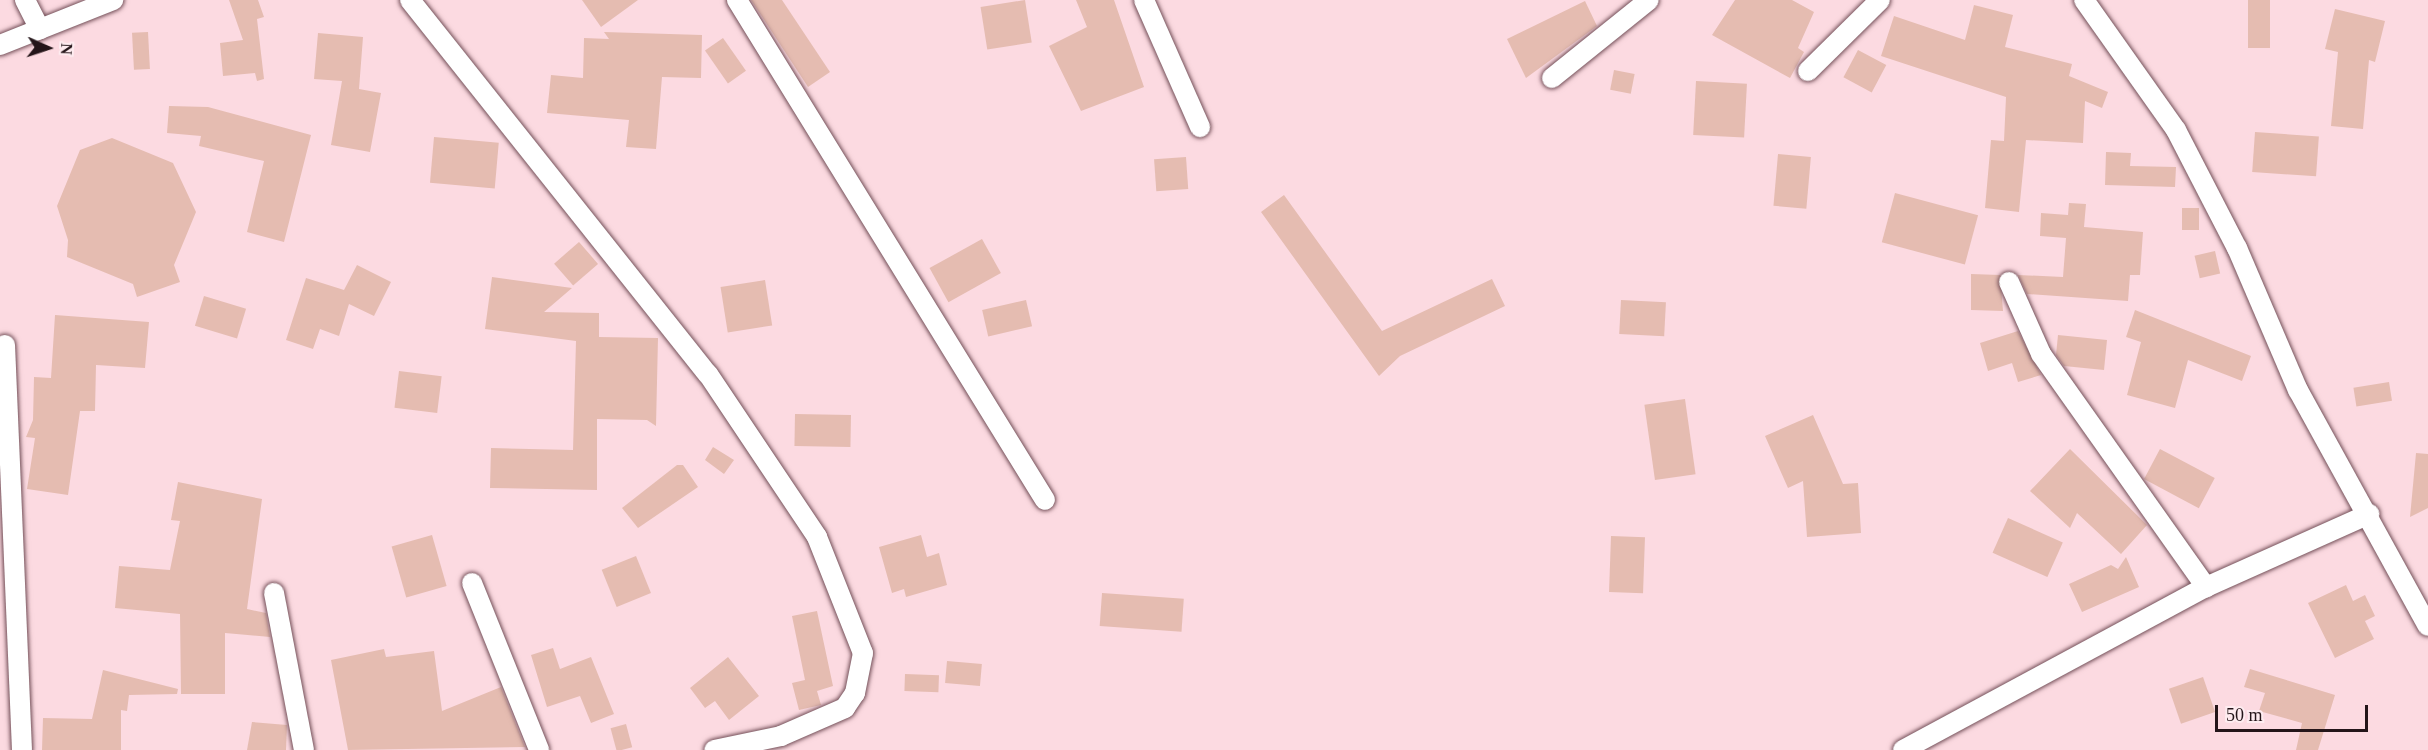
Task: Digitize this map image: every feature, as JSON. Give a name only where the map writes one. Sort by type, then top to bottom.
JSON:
[{"type":"street","points":[[25,0],[40,29]]},
{"type":"street","points":[[0,45],[113,0]]},
{"type":"street","points":[[410,0],[708,374],[817,537],[862,653],[855,693],[845,708],[781,736],[714,750]]},
{"type":"street","points":[[738,0],[1045,500]]},
{"type":"street","points":[[1144,0],[1200,127]]},
{"type":"street","points":[[1552,78],[1649,0]]},
{"type":"street","points":[[1808,71],[1880,0]]},
{"type":"street","points":[[2084,0],[2176,130],[2237,248],[2298,390],[2369,514],[2428,626]]},
{"type":"street","points":[[2009,282],[2041,354],[2205,587]]},
{"type":"street","points":[[5,345],[22,750]]},
{"type":"street","points":[[1903,750],[2205,587],[2369,514]]},
{"type":"street","points":[[472,583],[539,750]]},
{"type":"street","points":[[274,593],[304,750]]},
{"type":"building","points":[[229,0],[258,0],[264,17],[257,19],[264,79],[257,81],[255,73],[223,76],[220,43],[243,40]]},
{"type":"building","points":[[582,0],[638,0],[601,27]]},
{"type":"building","points":[[751,0],[782,0],[830,72],[808,87]]},
{"type":"building","points":[[1025,0],[1032,42],[987,50],[981,7]]},
{"type":"building","points":[[1076,0],[1114,0],[1144,87],[1081,111],[1049,46],[1087,27]]},
{"type":"building","points":[[1735,0],[1792,0],[1814,12],[1798,48],[1804,52],[1790,78],[1712,35]]},
{"type":"building","points":[[2248,0],[2270,0],[2270,48],[2248,48]]},
{"type":"building","points":[[1585,1],[1597,26],[1526,78],[1507,39]]},
{"type":"building","points":[[1974,5],[2013,15],[2005,47],[2072,64],[2069,76],[2108,92],[2102,108],[2085,101],[2083,143],[2026,140],[2019,212],[1985,208],[1991,140],[2004,141],[2006,97],[1881,56],[1894,16],[1965,40]]},
{"type":"building","points":[[2335,9],[2385,21],[2375,62],[2369,60],[2363,129],[2331,126],[2338,52],[2325,49]]},
{"type":"building","points":[[148,32],[150,69],[134,70],[132,33]]},
{"type":"building","points":[[604,32],[702,35],[701,78],[662,77],[656,149],[626,147],[629,120],[547,113],[551,75],[583,78],[584,38],[609,39]]},
{"type":"building","points":[[318,33],[363,37],[359,89],[381,93],[370,152],[331,145],[342,81],[314,79]]},
{"type":"building","points":[[723,38],[746,71],[728,83],[705,51]]},
{"type":"building","points":[[1858,50],[1886,65],[1872,92],[1843,77]]},
{"type":"building","points":[[1614,70],[1635,74],[1631,94],[1610,90]]},
{"type":"building","points":[[1696,81],[1747,84],[1744,138],[1693,135]]},
{"type":"building","points":[[169,106],[208,107],[311,135],[284,242],[247,232],[264,161],[199,146],[201,136],[167,133]]},
{"type":"building","points":[[2255,132],[2319,136],[2316,176],[2252,172]]},
{"type":"building","points":[[434,137],[499,143],[495,188],[430,183]]},
{"type":"building","points":[[112,138],[173,163],[196,212],[174,265],[180,282],[137,297],[133,284],[67,257],[68,240],[57,206],[80,150]]},
{"type":"building","points":[[2106,152],[2131,153],[2130,166],[2176,167],[2175,187],[2105,185]]},
{"type":"building","points":[[1778,154],[1811,157],[1806,209],[1773,206]]},
{"type":"building","points":[[1186,157],[1188,189],[1156,191],[1154,159]]},
{"type":"building","points":[[1895,193],[1978,215],[1965,265],[1882,242]]},
{"type":"building","points":[[1284,195],[1382,331],[1492,279],[1505,306],[1400,356],[1379,376],[1261,212]]},
{"type":"building","points":[[2069,203],[2086,204],[2084,227],[2143,232],[2140,275],[2130,275],[2128,301],[2027,294],[2018,275],[2063,277],[2066,238],[2040,236],[2041,213],[2068,215]]},
{"type":"building","points":[[2182,208],[2199,208],[2199,230],[2182,230]]},
{"type":"building","points":[[982,239],[1001,273],[948,302],[930,268]]},
{"type":"building","points":[[579,242],[598,264],[573,286],[554,264]]},
{"type":"building","points":[[2215,251],[2220,273],[2200,278],[2195,256]]},
{"type":"building","points":[[357,265],[391,282],[374,316],[349,304],[339,336],[320,329],[313,349],[286,340],[306,278],[344,290]]},
{"type":"building","points":[[1971,274],[2000,275],[2003,311],[1971,310]]},
{"type":"building","points":[[492,277],[572,288],[544,312],[599,313],[599,337],[658,338],[656,426],[647,420],[597,419],[597,490],[490,488],[491,448],[573,450],[576,341],[485,329]]},
{"type":"building","points":[[765,280],[772,325],[728,332],[721,287]]},
{"type":"building","points":[[204,296],[246,309],[237,339],[195,326]]},
{"type":"building","points":[[1026,300],[1032,326],[988,336],[982,310]]},
{"type":"building","points":[[1621,300],[1666,302],[1664,336],[1619,334]]},
{"type":"building","points":[[2135,310],[2251,356],[2242,381],[2188,360],[2175,408],[2127,395],[2141,342],[2126,337]]},
{"type":"building","points":[[55,315],[149,322],[145,368],[96,365],[95,411],[80,411],[68,495],[27,489],[35,438],[26,437],[33,420],[34,377],[51,378]]},
{"type":"building","points":[[2018,331],[2041,375],[2018,382],[2012,363],[1988,371],[1980,343]]},
{"type":"building","points":[[2058,335],[2107,340],[2104,370],[2064,366],[2056,355]]},
{"type":"building","points":[[399,371],[442,376],[437,413],[394,408]]},
{"type":"building","points":[[2389,382],[2392,401],[2356,406],[2353,388]]},
{"type":"building","points":[[1685,399],[1696,474],[1655,480],[1644,405]]},
{"type":"building","points":[[795,414],[851,415],[850,447],[794,446]]},
{"type":"building","points":[[1813,415],[1843,484],[1858,483],[1861,533],[1807,537],[1803,481],[1788,488],[1765,436]]},
{"type":"building","points":[[713,447],[734,460],[724,474],[705,460]]},
{"type":"building","points":[[2070,449],[2147,525],[2121,554],[2077,513],[2070,528],[2030,491]]},
{"type":"building","points":[[2160,449],[2215,478],[2199,508],[2144,479]]},
{"type":"building","points":[[2416,453],[2428,454],[2428,508],[2410,517]]},
{"type":"building","points":[[677,465],[683,465],[698,487],[638,528],[622,508]]},
{"type":"building","points":[[178,482],[262,499],[247,609],[266,613],[270,637],[225,633],[225,694],[181,694],[180,614],[115,608],[119,566],[170,570],[180,521],[171,520]]},
{"type":"building","points":[[2008,518],[2063,542],[2047,577],[1993,553]]},
{"type":"building","points":[[432,535],[447,586],[406,598],[392,547]]},
{"type":"building","points":[[921,535],[927,557],[939,553],[947,585],[906,597],[904,589],[892,593],[879,547]]},
{"type":"building","points":[[1611,536],[1645,537],[1643,593],[1609,592]]},
{"type":"building","points":[[636,556],[651,593],[617,607],[602,570]]},
{"type":"building","points":[[2126,557],[2139,587],[2082,612],[2069,584],[2111,565],[2118,569]]},
{"type":"building","points":[[2346,585],[2353,601],[2365,595],[2375,616],[2365,621],[2374,639],[2335,658],[2308,603]]},
{"type":"building","points":[[1102,593],[1184,599],[1181,632],[1100,626]]},
{"type":"building","points":[[817,611],[833,686],[817,691],[821,705],[799,710],[792,683],[805,680],[792,616]]},
{"type":"building","points":[[553,648],[560,669],[591,657],[614,714],[591,723],[580,696],[547,707],[531,655]]},
{"type":"building","points":[[384,649],[386,657],[434,651],[442,711],[501,687],[525,747],[348,750],[331,660]]},
{"type":"building","points":[[728,657],[759,696],[729,720],[715,701],[705,708],[690,688]]},
{"type":"building","points":[[947,661],[982,664],[980,686],[945,683]]},
{"type":"building","points":[[2250,669],[2335,695],[2318,750],[2296,750],[2302,723],[2259,711],[2265,693],[2244,687]]},
{"type":"building","points":[[103,670],[178,689],[177,694],[129,695],[127,711],[121,710],[121,750],[42,750],[43,718],[92,719]]},
{"type":"building","points":[[905,674],[939,675],[938,692],[904,691]]},
{"type":"building","points":[[2203,677],[2215,712],[2181,724],[2169,689]]},
{"type":"building","points":[[252,722],[287,725],[286,750],[247,750]]},
{"type":"building","points":[[626,724],[632,747],[616,750],[611,728]]}]
